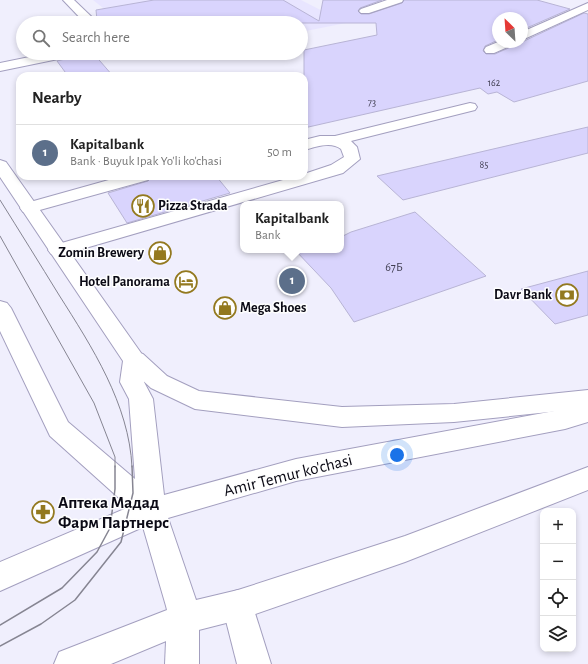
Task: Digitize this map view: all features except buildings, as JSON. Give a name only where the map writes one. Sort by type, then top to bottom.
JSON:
[{"type":"main road","points":[[68,0],[85,16]]},
{"type":"main road","points":[[365,11],[398,0]]},
{"type":"main road","points":[[528,33],[588,6]]},
{"type":"main road","points":[[490,50],[494,48]]},
{"type":"main road","points":[[0,67],[34,60]]},
{"type":"main road","points":[[308,144],[337,140],[470,107]]},
{"type":"main road","points":[[308,177],[337,169],[352,158],[348,146],[337,140]]},
{"type":"main road","points":[[0,165],[135,360],[159,382],[194,400],[342,416],[454,413],[588,399]]},
{"type":"main road","points":[[29,208],[128,180]]},
{"type":"main road","points":[[58,250],[299,180]]},
{"type":"main road","points":[[0,308],[59,429],[152,510]]},
{"type":"main road","points":[[135,360],[132,382],[141,399],[152,510],[182,606],[182,664]]},
{"type":"main road","name":"Amir Temur ko'chasi","points":[[0,577],[152,510],[296,470],[565,419],[588,413]]},
{"type":"main road","points":[[71,664],[183,620],[238,605],[405,549],[588,478]]},
{"type":"main road","points":[[238,605],[254,664]]},
{"type":"shaded area","points":[[93,0],[301,0],[346,23],[308,31],[308,16],[113,16]]},
{"type":"tram line","points":[[0,200],[84,335],[107,377],[124,421],[132,467]]},
{"type":"tram line","points":[[0,236],[94,403],[115,457],[115,489],[110,528],[97,552],[62,588],[0,625]]},
{"type":"tram line","points":[[0,646],[41,624],[75,600],[121,542],[133,493],[132,466]]},
{"type":"place","name":"Pizza Strada","points":[[143,206]]},
{"type":"place","name":"Zomin Brewery","points":[[160,253]]},
{"type":"place","name":"Kapitalbank","points":[[292,281]]},
{"type":"place","name":"Hotel Panorama","points":[[186,282]]},
{"type":"place","name":"Davr Bank","points":[[567,295]]},
{"type":"place","name":"Mega Shoes","points":[[225,308]]},
{"type":"place","name":"Аптека Мадад Фарм Партнерс","points":[[43,512]]}]
